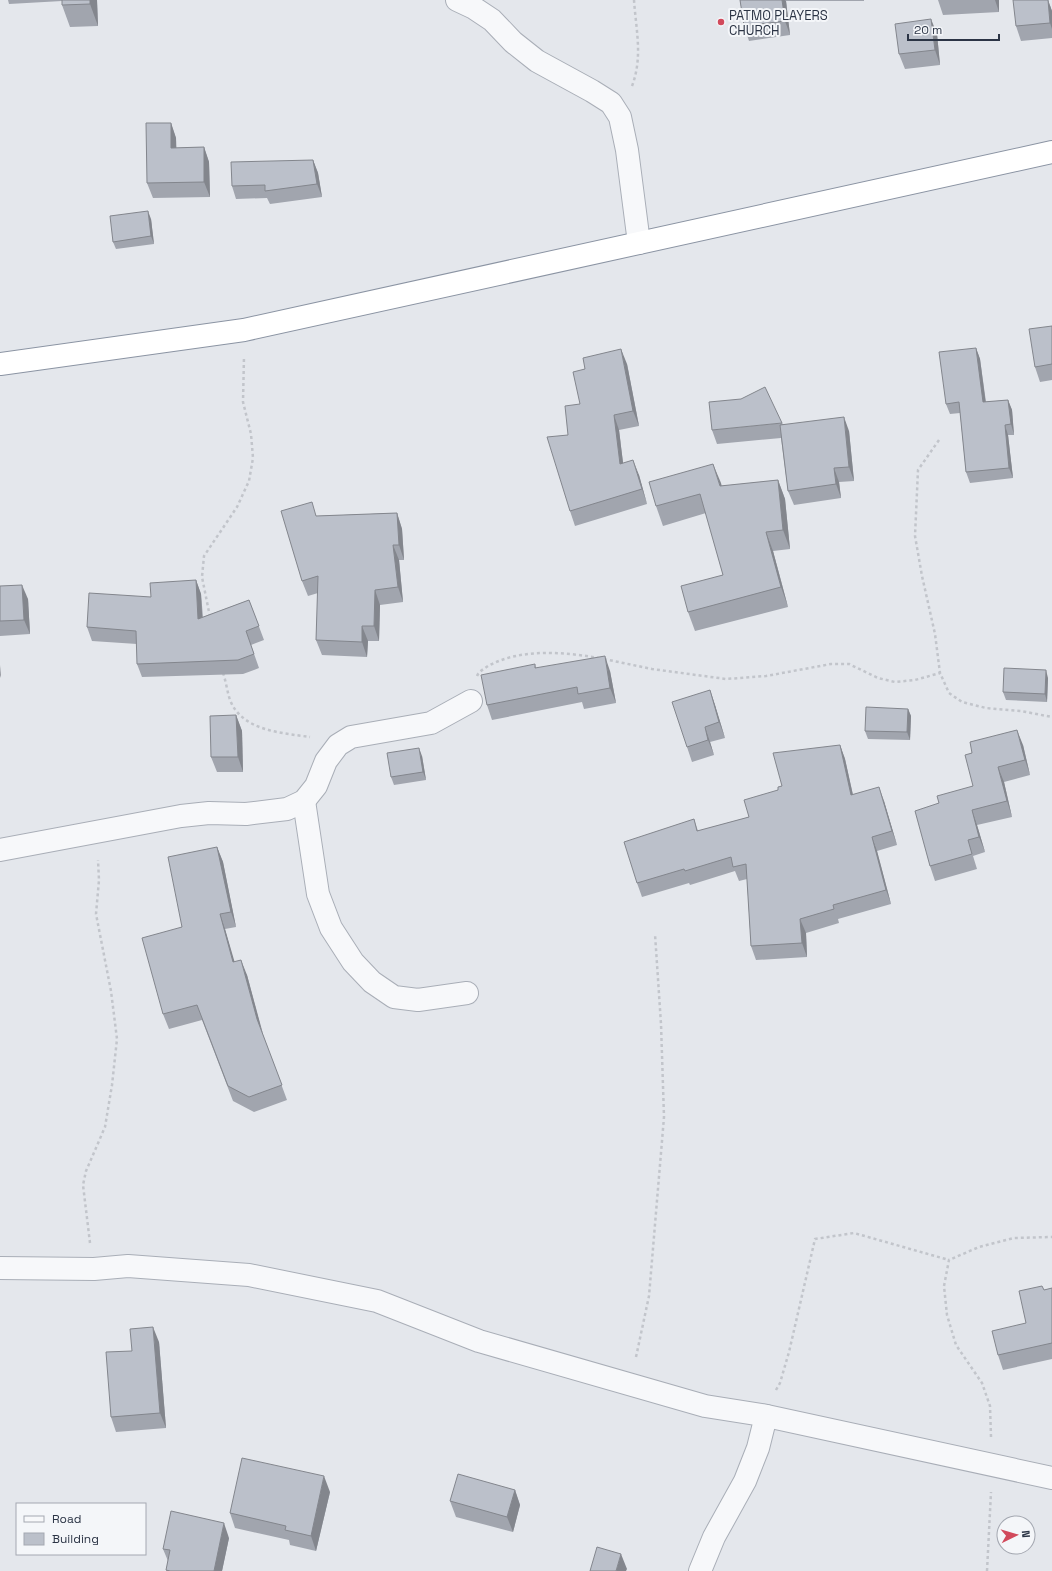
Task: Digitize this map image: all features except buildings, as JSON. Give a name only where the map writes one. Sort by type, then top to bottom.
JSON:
[{"type":"highway","points":[[0,364],[244,330],[1052,152]]},
{"type":"street","points":[[457,0],[474,8],[492,20],[513,42],[537,62],[592,91],[611,103],[620,117],[627,150],[639,243]]},
{"type":"street","points":[[0,850],[181,816],[208,813],[246,814],[287,809],[304,801],[316,786],[326,761],[338,744],[351,737],[431,723],[471,701]]},
{"type":"street","points":[[304,801],[318,894],[331,928],[352,962],[372,982],[394,997],[418,1000],[467,993]]},
{"type":"street","points":[[0,1268],[94,1269],[128,1266],[249,1275],[377,1301],[479,1341],[629,1386],[705,1406],[764,1415],[1052,1478]]},
{"type":"street","points":[[700,1571],[714,1537],[745,1481],[758,1448],[764,1415]]},
{"type":"path","points":[[620,117],[638,70],[638,42],[634,0]]},
{"type":"path","points":[[210,620],[202,577],[204,556],[237,508],[248,481],[253,458],[250,434],[243,402],[244,330]]},
{"type":"path","points":[[939,440],[918,470],[915,536],[935,634],[940,673],[949,693],[962,702],[986,708],[1021,711],[1052,717]]},
{"type":"path","points":[[471,701],[474,682],[479,672],[496,662],[521,655],[577,654],[652,669],[726,679],[766,676],[831,664],[849,664],[878,678],[895,682],[916,680],[940,673]]},
{"type":"path","points":[[223,671],[231,700],[240,715],[254,725],[283,734],[319,738],[338,744]]},
{"type":"path","points":[[94,1269],[83,1185],[86,1171],[105,1127],[112,1085],[117,1039],[111,991],[96,914],[98,880],[96,833]]},
{"type":"path","points":[[629,1386],[649,1296],[664,1117],[661,1024],[655,934]]},
{"type":"path","points":[[764,1415],[780,1383],[795,1327],[815,1239],[854,1233],[949,1260],[979,1247],[1014,1238],[1052,1237]]},
{"type":"path","points":[[949,1260],[944,1286],[947,1315],[956,1345],[982,1383],[990,1406],[992,1465],[987,1571]]},
{"type":"place","name":"PATMO PLAYERS CHURCH","points":[[721,22]]}]
